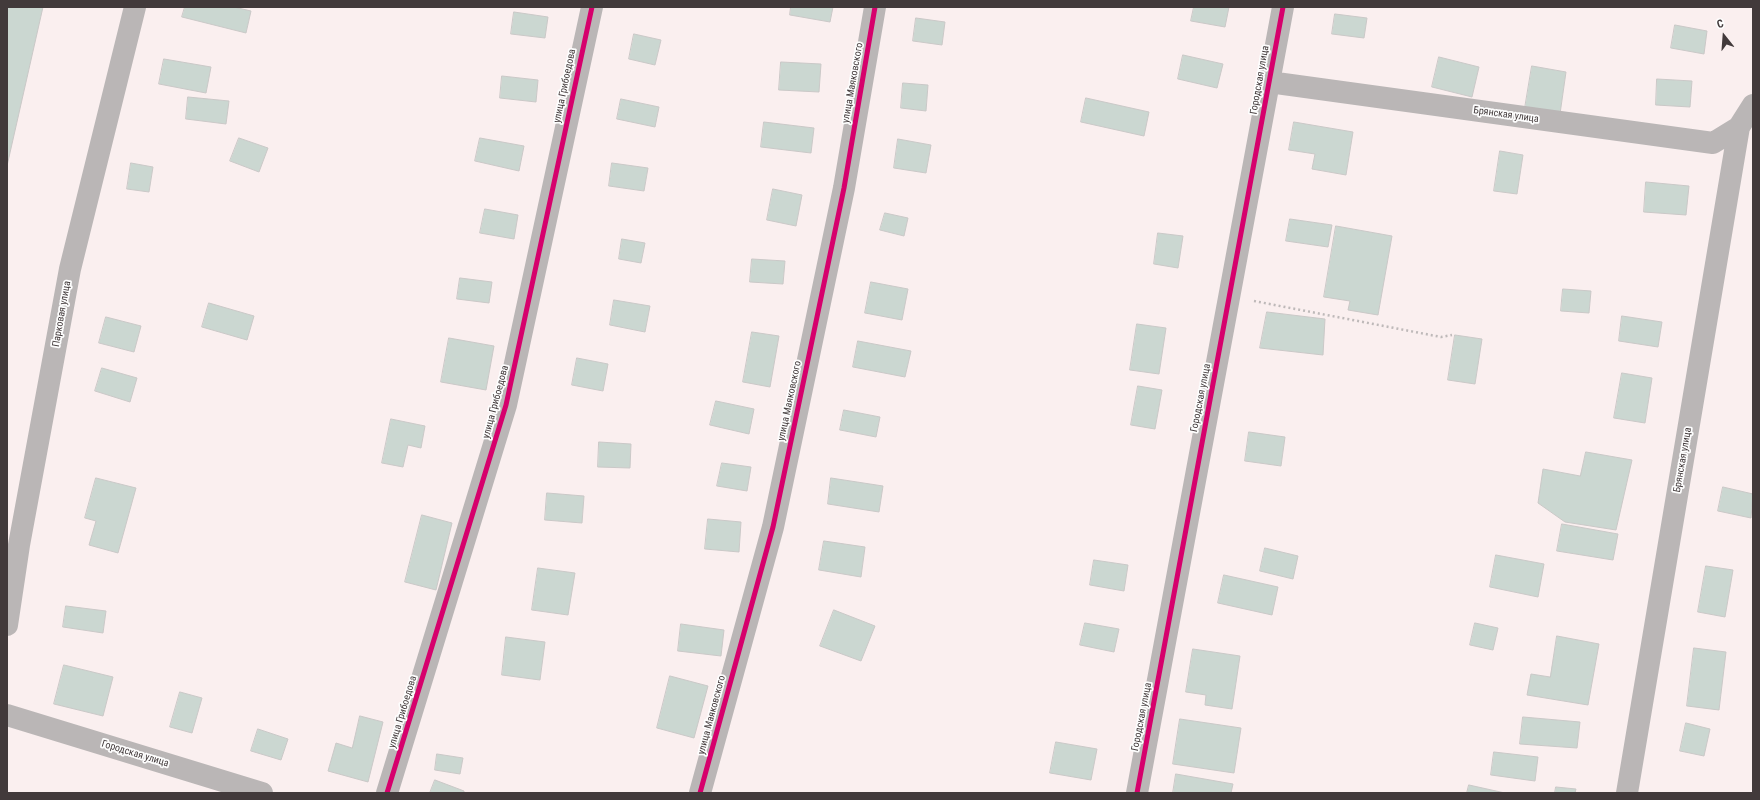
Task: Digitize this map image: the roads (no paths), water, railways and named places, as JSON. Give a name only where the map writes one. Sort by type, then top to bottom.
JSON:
[{"type":"street","name":"Парковая улица","points":[[7,625],[19,545],[70,269],[135,7]]},
{"type":"street","name":"улица Грибоедова","points":[[387,793],[506,405],[592,7]]},
{"type":"street","name":"улица Маяковского","points":[[700,793],[773,527],[844,188],[875,7]]},
{"type":"street","name":"Городская улица","points":[[1137,793],[1230,296],[1282,7]]},
{"type":"street","name":"Брянская улица","points":[[1269,82],[1713,142],[1746,127]]},
{"type":"street","name":"Брянская улица","points":[[1628,793],[1746,127],[1753,105]]},
{"type":"street","name":"Городская улица","points":[[7,715],[262,793]]}]
